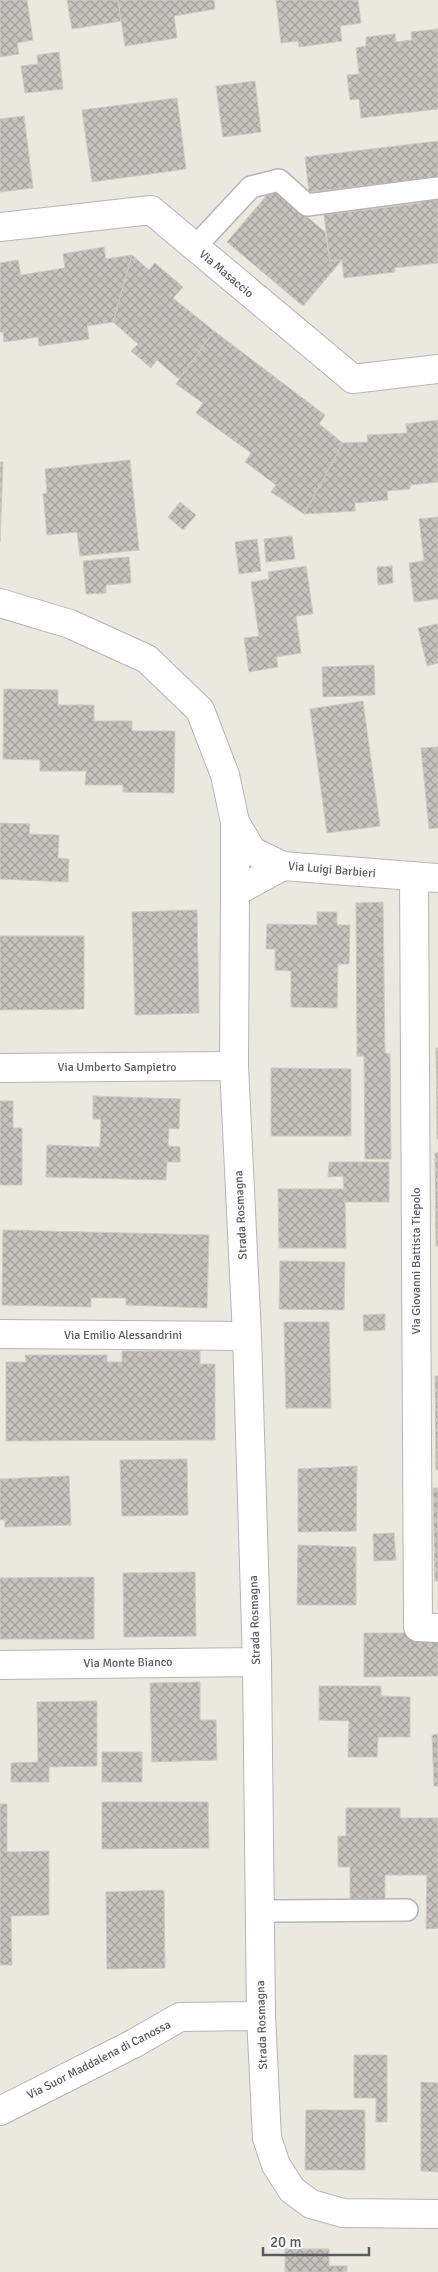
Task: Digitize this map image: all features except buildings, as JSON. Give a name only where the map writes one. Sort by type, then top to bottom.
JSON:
[{"type":"street","name":"Via Masaccio","points":[[0,227],[151,210],[353,379],[438,369]]},
{"type":"street","name":"Via Luigi Barbieri","points":[[0,603],[70,624],[147,659],[200,710],[225,775],[235,822],[252,850],[283,866],[426,877]]},
{"type":"street","name":"Strada Rosmagna","points":[[235,822],[234,1066],[247,1336],[256,1662],[258,1913],[267,2138],[276,2166],[292,2190],[311,2204],[343,2213],[438,2214]]},
{"type":"street","points":[[235,892],[283,866]]},
{"type":"street","name":"Via Giovanni Battista Tiepolo","points":[[426,877],[418,1627],[438,1628]]},
{"type":"street","name":"Via Umberto Sampietro","points":[[0,1068],[234,1066]]},
{"type":"street","name":"Via Emilio Alessandrini","points":[[0,1334],[247,1336]]},
{"type":"street","name":"Via Monte Bianco","points":[[0,1665],[256,1662]]},
{"type":"street","name":"Via Suor Maddalena di Canossa","points":[[0,2111],[133,2044],[180,2017],[261,2016]]},
{"type":"lane","points":[[195,247],[251,187],[279,180],[307,205],[438,188]]},
{"type":"lane","points":[[258,1913],[275,1910],[407,1910]]}]
